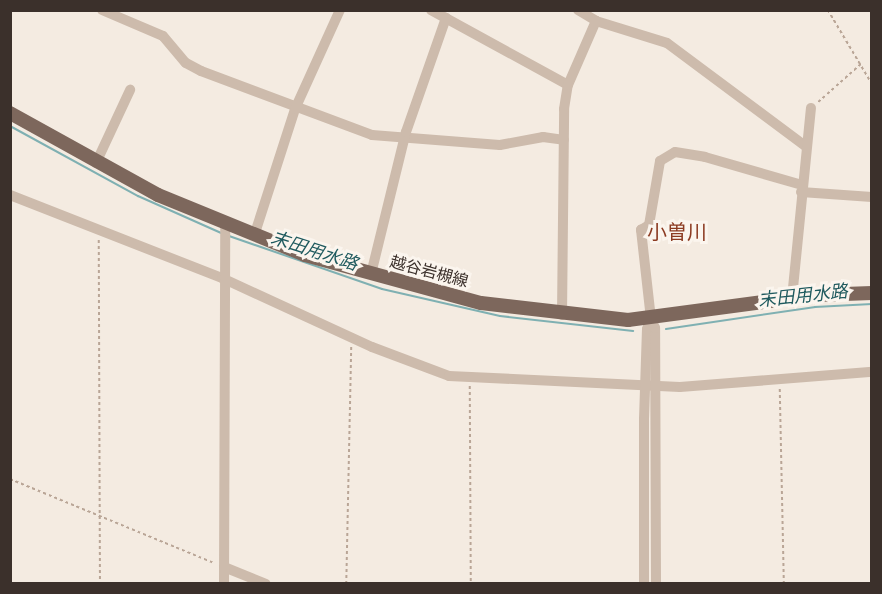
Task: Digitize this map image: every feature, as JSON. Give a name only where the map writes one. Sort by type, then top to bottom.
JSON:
[{"type":"main road","name":"越谷岩槻線","points":[[10,113],[96,163],[224,230],[255,233],[330,264],[481,303],[562,315],[651,319],[792,298],[872,293]]},
{"type":"street","points":[[102,10],[163,36],[186,63],[201,71],[295,109],[372,135],[405,135],[500,145],[543,136],[564,140]]},
{"type":"street","points":[[255,233],[295,109],[340,10]]},
{"type":"street","points":[[431,10],[568,85]]},
{"type":"street","points":[[578,10],[596,21],[667,44],[805,146]]},
{"type":"street","points":[[371,274],[405,135],[446,18]]},
{"type":"street","points":[[562,315],[564,140],[568,85],[596,21]]},
{"type":"street","points":[[96,163],[130,90]]},
{"type":"street","points":[[792,298],[805,146],[811,108]]},
{"type":"street","points":[[651,386],[645,581],[656,584],[651,386],[647,329],[651,319],[641,230],[649,225],[660,161],[675,152],[705,156],[801,188],[872,197]]},
{"type":"street","points":[[10,195],[222,278],[351,338],[449,376],[651,386],[872,372]]},
{"type":"street","points":[[224,230],[222,278],[224,584]]},
{"type":"street","points":[[224,567],[266,584]]},
{"type":"path","points":[[828,10],[862,63],[872,84]]},
{"type":"path","points":[[811,108],[862,63]]},
{"type":"path","points":[[99,230],[98,515],[100,584]]},
{"type":"path","points":[[346,584],[351,338]]},
{"type":"path","points":[[470,376],[471,584]]},
{"type":"path","points":[[780,379],[784,584]]},
{"type":"path","points":[[10,479],[224,567]]},
{"type":"waterway","name":"末田用水路","points":[[10,126],[138,196],[221,233]]},
{"type":"waterway","name":"末田用水路","points":[[229,236],[382,289],[500,316],[633,331]]},
{"type":"waterway","name":"末田用水路","points":[[666,329],[815,307],[872,304]]},
{"type":"district","name":"小曽川","points":[[677,233]]}]
